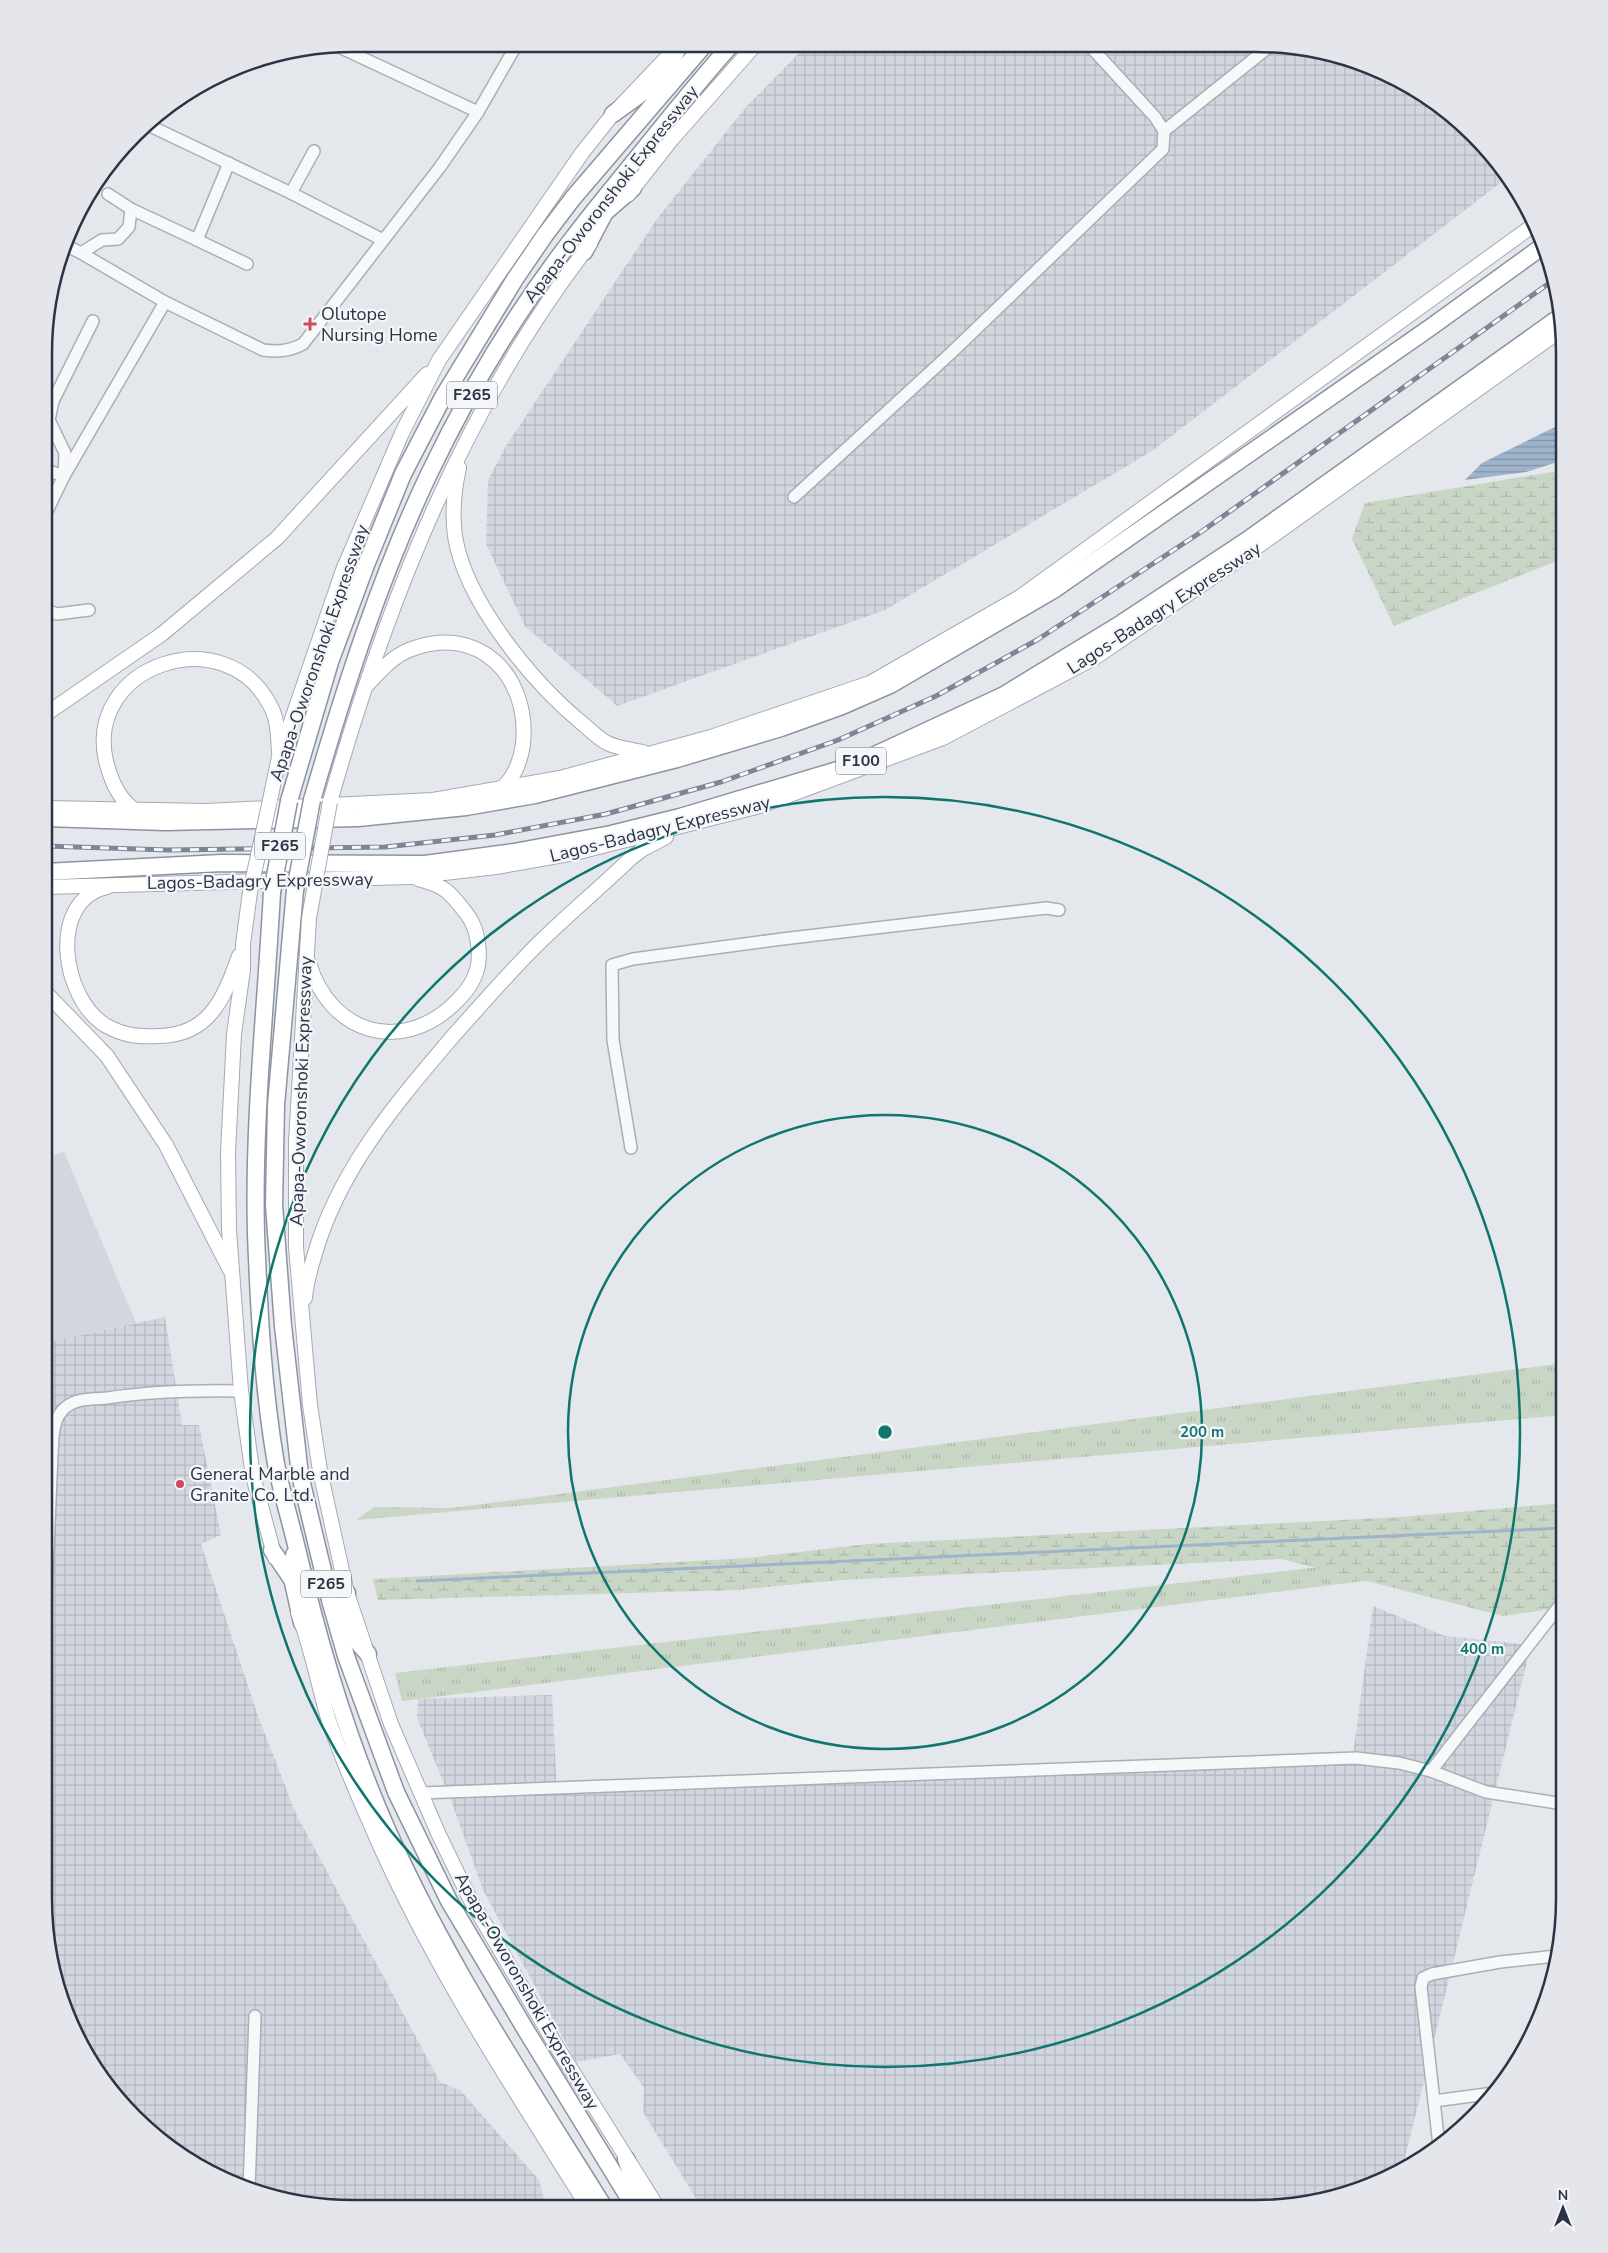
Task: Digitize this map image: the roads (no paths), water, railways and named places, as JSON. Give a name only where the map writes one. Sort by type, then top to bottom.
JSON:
[{"type":"highway","points":[[632,129],[675,53]]},
{"type":"highway","points":[[613,114],[695,53]]},
{"type":"highway","name":"Apapa-Oworonshoki Expressway","points":[[599,2200],[475,2000],[433,1924],[377,1807],[310,1623],[295,1543],[276,1463],[267,1392],[256,1234],[257,1129],[272,892],[289,801],[330,662],[366,565],[407,465],[443,397],[515,279],[573,198],[697,53]]},
{"type":"highway","name":"Apapa-Oworonshoki Expressway","points":[[637,2200],[615,2176],[449,1901],[396,1792],[346,1656],[300,1475],[283,1326],[274,1205],[276,1105],[295,890],[312,800],[350,672],[400,540],[429,473],[495,354],[530,297],[570,241],[626,184],[700,79],[724,53]]},
{"type":"highway","points":[[584,252],[603,215],[626,184]]},
{"type":"highway","points":[[570,241],[603,215]]},
{"type":"highway","points":[[52,818],[166,822],[358,818],[466,806],[535,795],[669,761],[781,728],[842,706],[890,685],[1055,589],[1407,344],[1538,250]]},
{"type":"highway","name":"Lagos-Badagry Expressway","points":[[52,872],[222,863],[425,864],[514,852],[611,834],[680,817],[851,766],[1004,695],[1122,623],[1246,541],[1554,321]]},
{"type":"highway","points":[[292,1578],[295,1543]]},
{"type":"highway","points":[[272,1550],[292,1578],[310,1623],[335,1613],[347,1593]]},
{"type":"highway","points":[[335,1613],[368,1654]]},
{"type":"highway","points":[[626,2159],[639,2200]]},
{"type":"main road","name":"Apapa-Oworonshoki Expressway","points":[[584,2200],[496,2061],[399,1889],[370,1824],[329,1721],[310,1623],[272,1550],[253,1476],[242,1391],[229,1230],[228,1153],[234,1034],[243,970],[243,944],[250,892],[279,757],[357,536],[402,433],[439,360],[545,205],[613,114],[671,53]]},
{"type":"main road","name":"Apapa-Oworonshoki Expressway","points":[[653,2200],[554,2042],[473,1904],[420,1793],[391,1724],[347,1593],[320,1471],[310,1405],[297,1266],[295,1191],[308,918],[330,802],[378,650],[417,548],[463,445],[522,343],[584,252],[626,184],[672,139],[748,53]]},
{"type":"main road","points":[[52,808],[206,811],[433,800],[560,778],[711,737],[870,683],[1020,597],[1528,229]]},
{"type":"main road","name":"Lagos-Badagry Expressway","points":[[52,887],[410,877],[496,867],[575,853],[705,822],[760,806],[943,738],[1096,657],[1257,547],[1555,334]]},
{"type":"main road","points":[[52,710],[162,634],[278,538],[439,360]]},
{"type":"main road","points":[[463,445],[454,502],[455,536],[464,570],[481,605],[536,679],[561,706],[607,743],[648,753]]},
{"type":"main road","points":[[366,686],[390,662],[407,650],[427,644],[449,643],[464,646],[490,657],[506,672],[515,686],[522,707],[524,728],[522,754],[513,774],[502,788]]},
{"type":"main road","points":[[133,809],[119,796],[110,775],[104,753],[105,729],[112,706],[129,684],[148,670],[175,660],[202,659],[225,663],[241,672],[257,687],[272,708],[277,729],[279,757]]},
{"type":"main road","points":[[304,1328],[305,1295],[319,1238],[352,1168],[375,1132],[400,1100],[492,992],[540,942],[630,858],[661,840],[705,822]]},
{"type":"main road","points":[[306,955],[313,976],[323,995],[336,1012],[360,1026],[386,1032],[408,1031],[439,1018],[474,982],[480,956],[474,924],[448,892],[438,884],[410,877]]},
{"type":"main road","points":[[119,884],[97,889],[79,905],[72,917],[67,934],[71,979],[82,1001],[104,1024],[133,1037],[176,1036],[196,1026],[212,1014],[226,992],[243,944]]},
{"type":"main road","points":[[52,999],[107,1056],[166,1145],[233,1277]]},
{"type":"street","points":[[352,53],[478,112]]},
{"type":"street","points":[[71,248],[165,302],[263,350],[278,352],[290,350],[303,344],[440,167],[478,112],[512,53]]},
{"type":"street","points":[[794,497],[951,353],[1163,149],[1164,131],[1156,117],[1097,53]]},
{"type":"street","points":[[1164,131],[1261,53]]},
{"type":"street","points":[[154,128],[291,193],[383,240]]},
{"type":"street","points":[[291,193],[314,151]]},
{"type":"street","points":[[196,240],[229,163]]},
{"type":"street","points":[[108,194],[131,209],[247,264]]},
{"type":"street","points":[[81,253],[102,240],[118,239],[129,227],[131,209]]},
{"type":"street","points":[[52,501],[64,476],[165,302]]},
{"type":"street","points":[[52,409],[93,321]]},
{"type":"street","points":[[52,427],[64,453],[64,476]]},
{"type":"street","points":[[52,472],[64,476]]},
{"type":"street","points":[[52,612],[57,614],[90,610]]},
{"type":"street","points":[[630,1148],[613,1040],[612,965],[633,959],[782,938],[1046,908],[1059,910]]},
{"type":"street","points":[[52,1454],[54,1428],[59,1414],[66,1406],[77,1401],[184,1390],[242,1391]]},
{"type":"street","points":[[1431,1771],[1556,1610]]},
{"type":"street","points":[[420,1793],[1356,1758],[1399,1763],[1431,1771],[1486,1792],[1556,1803]]},
{"type":"street","points":[[1438,2138],[1421,1987],[1423,1978],[1432,1974],[1490,1964],[1550,1957]]},
{"type":"street","points":[[249,2182],[255,2016]]},
{"type":"street","points":[[1434,2101],[1484,2094]]},
{"type":"water","points":[[1556,426],[1556,463],[1526,472],[1465,480],[1482,463]]},
{"type":"waterway","points":[[417,1581],[1556,1528]]},
{"type":"railway","points":[[52,846],[168,850],[385,847],[495,835],[606,814],[721,782],[838,740],[936,696],[1037,640],[1201,532],[1547,284]]},
{"type":"place","name":"Olutope Nursing Home","points":[[310,324]]},
{"type":"place","name":"General Marble and Granite Co. Ltd.","points":[[180,1484]]}]
